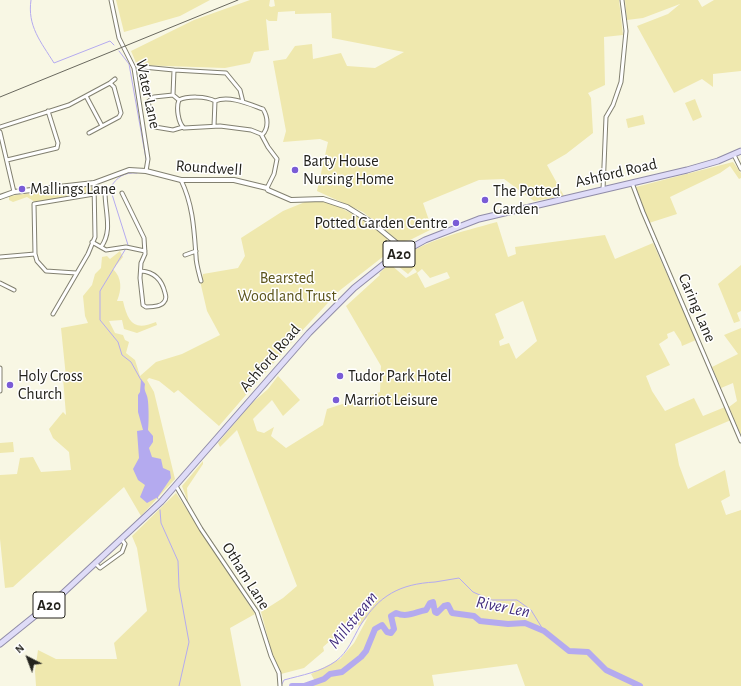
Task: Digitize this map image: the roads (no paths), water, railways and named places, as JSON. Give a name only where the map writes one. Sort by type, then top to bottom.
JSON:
[{"type":"main road","name":"Ashford Road","points":[[0,644],[122,540],[176,486],[323,319],[364,280],[398,254],[442,232],[479,219],[697,168],[741,152]]},
{"type":"street","name":"Water Lane","points":[[111,0],[119,38],[134,68],[148,159],[146,171]]},
{"type":"street","points":[[603,190],[606,116],[613,105],[622,74],[626,31],[622,0]]},
{"type":"street","points":[[143,68],[226,73],[240,90],[244,102]]},
{"type":"street","points":[[173,95],[174,70]]},
{"type":"street","points":[[0,127],[69,105],[110,83],[115,78]]},
{"type":"street","points":[[89,133],[119,117],[121,113],[114,87],[110,83]]},
{"type":"street","points":[[179,100],[173,95],[157,97],[148,101],[153,126],[156,128],[170,130],[179,130],[183,127],[190,129],[214,126],[250,130],[262,135],[268,147],[277,159],[274,172],[267,188]]},
{"type":"street","points":[[86,96],[102,126]]},
{"type":"street","points":[[179,100],[188,98],[210,99],[215,101],[219,99],[244,102],[265,111],[267,128],[262,135]]},
{"type":"street","points":[[179,100],[177,108],[183,127]]},
{"type":"street","points":[[214,126],[215,101]]},
{"type":"street","points":[[7,160],[57,148],[58,143],[48,111]]},
{"type":"street","points":[[0,132],[14,192]]},
{"type":"street","points":[[734,155],[741,169]]},
{"type":"street","name":"Roundwell","points":[[0,197],[14,192],[94,183],[129,170],[146,171],[181,180],[234,180],[267,188],[268,190],[291,200],[323,198],[347,207],[371,222],[405,250]]},
{"type":"street","points":[[181,180],[191,204],[201,281]]},
{"type":"street","points":[[53,314],[76,274],[94,237],[94,183]]},
{"type":"street","name":"Caring Lane","points":[[632,183],[741,441]]},
{"type":"street","points":[[101,247],[107,239],[108,232],[105,192]]},
{"type":"street","points":[[122,193],[144,238],[145,254],[141,263],[140,286],[143,305],[146,307],[162,304],[165,301],[166,296],[160,280],[151,273],[141,271]]},
{"type":"street","points":[[76,274],[46,271],[37,261],[35,254],[34,204],[94,194]]},
{"type":"street","points":[[92,242],[106,250],[126,247],[145,251]]},
{"type":"street","points":[[396,244],[398,254]]},
{"type":"street","points":[[186,255],[196,251]]},
{"type":"street","points":[[0,257],[35,254]]},
{"type":"street","points":[[0,283],[14,290]]},
{"type":"street","points":[[0,368],[0,391]]},
{"type":"street","name":"Otham Lane","points":[[176,486],[201,529],[257,612],[271,656],[279,673],[280,685]]},
{"type":"street","name":"Ashford Road","points":[[95,564],[100,568],[122,552],[125,544],[122,540]]},
{"type":"waterway","points":[[31,0],[30,9],[33,26],[40,41],[54,63],[110,41],[114,45]]},
{"type":"waterway","points":[[119,51],[129,64],[146,159]]},
{"type":"waterway","points":[[137,173],[128,173],[121,176],[110,188],[128,245],[100,291],[100,320],[118,342],[122,355],[131,362],[141,380]]},
{"type":"waterway","points":[[160,510],[161,523],[178,561],[179,587],[189,642],[179,686]]},
{"type":"waterway","name":"Millstream","points":[[281,686],[284,680],[318,671],[336,661],[347,649],[367,615],[375,606],[392,593],[411,585],[459,578],[473,592],[491,600],[517,600],[531,610],[544,631]]},
{"type":"waterway","name":"River Len","points":[[292,686],[304,686],[324,679],[330,674],[342,672],[361,657],[366,651],[375,629],[382,625],[387,632],[391,633],[394,629],[391,616],[396,613],[407,615],[426,610],[430,603],[433,602],[435,612],[437,613],[444,606],[448,605],[452,613],[474,616],[480,621],[508,624],[525,623],[544,631],[569,651],[588,652],[606,670],[640,686]]},
{"type":"railway","points":[[0,97],[238,0]]},
{"type":"place","name":"Barty House Nursing Home","points":[[295,170]]},
{"type":"place","name":"Mallings Lane","points":[[22,189]]},
{"type":"place","name":"The Potted Garden","points":[[485,200]]},
{"type":"place","name":"Potted Garden Centre","points":[[456,223]]},
{"type":"place","name":"Tudor Park Hotel","points":[[340,376]]},
{"type":"place","name":"Holy Cross Church","points":[[10,385]]},
{"type":"place","name":"Marriot Leisure","points":[[336,400]]},
{"type":"park label","name":"Bearsted Woodland Trust","points":[[287,287]]}]
